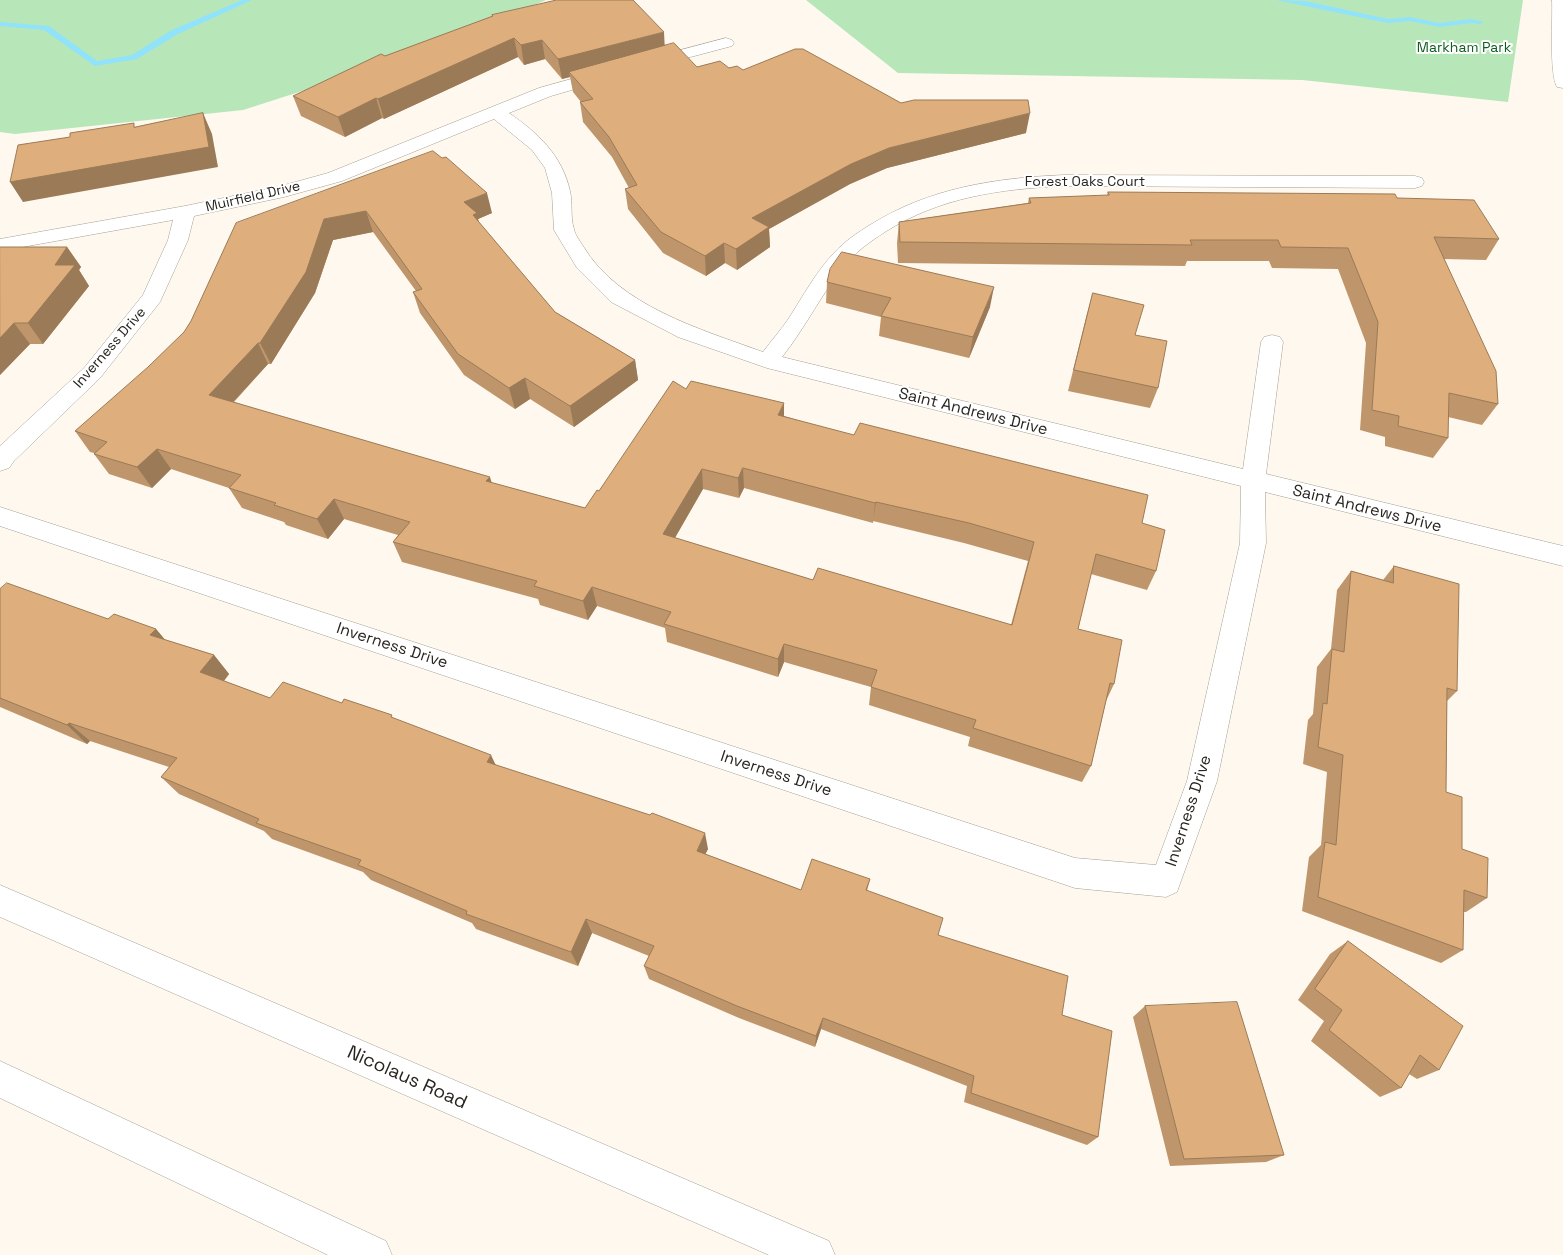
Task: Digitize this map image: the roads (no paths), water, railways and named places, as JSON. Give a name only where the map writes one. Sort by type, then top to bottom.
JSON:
[{"type":"street","points":[[1560,0],[1561,70],[1563,83]]},
{"type":"street","name":"Muirfield Drive","points":[[0,245],[185,212],[284,191],[335,177],[545,92],[726,43]]},
{"type":"street","name":"Saint Andrews Drive","points":[[496,112],[520,129],[539,146],[554,168],[561,193],[564,230],[584,264],[618,296],[686,332],[768,361],[1563,556]]},
{"type":"street","name":"Forest Oaks Court","points":[[768,361],[828,274],[856,243],[883,223],[912,208],[951,194],[1033,180],[1415,182]]},
{"type":"street","name":"Inverness Drive","points":[[0,462],[5,455],[92,373],[153,297],[178,240],[185,212]]},
{"type":"street","points":[[1253,481],[1272,342]]},
{"type":"street","name":"Inverness Drive","points":[[0,516],[1075,873],[1166,881],[1204,772],[1253,544],[1253,481]]},
{"type":"street","name":"Nicolaus Road","points":[[0,901],[815,1255]]},
{"type":"street","points":[[0,1079],[372,1255]]},
{"type":"waterway","points":[[0,24],[46,28],[95,64],[134,57],[175,32],[248,0]]},
{"type":"waterway","points":[[1280,0],[1305,3],[1388,21],[1410,19],[1439,25],[1471,21],[1480,22]]},
{"type":"park label","name":"Markham Park","points":[[1464,48]]}]
